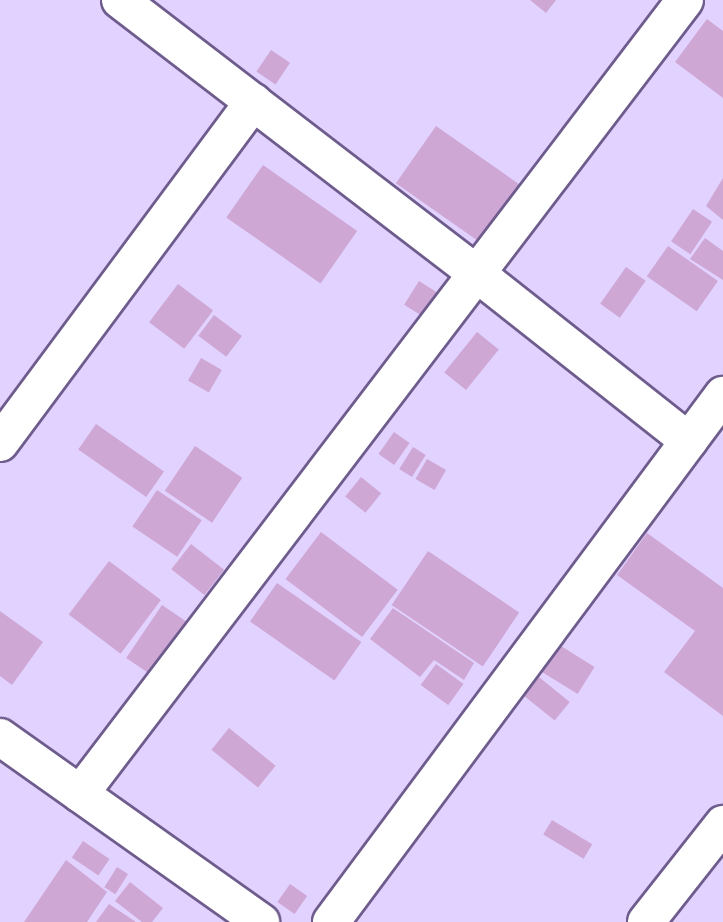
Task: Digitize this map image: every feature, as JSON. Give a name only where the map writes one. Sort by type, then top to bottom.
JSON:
[{"type":"street","points":[[120,0],[689,441]]},
{"type":"street","points":[[80,794],[685,0]]},
{"type":"street","points":[[0,443],[253,102]]},
{"type":"street","points":[[331,922],[723,395]]},
{"type":"street","points":[[0,737],[261,922]]},
{"type":"street","points":[[646,922],[723,824]]},
{"type":"building","points":[[530,0],[556,0],[546,13]]},
{"type":"building","points":[[707,19],[723,31],[723,98],[675,62]]},
{"type":"building","points":[[271,50],[290,63],[276,84],[256,72]]},
{"type":"building","points":[[436,126],[520,185],[480,242],[396,183]]},
{"type":"building","points":[[263,165],[357,231],[320,283],[226,217]]},
{"type":"building","points":[[723,178],[723,220],[706,206]]},
{"type":"building","points":[[693,209],[712,222],[690,254],[671,241]]},
{"type":"building","points":[[705,238],[723,251],[723,280],[690,259]]},
{"type":"building","points":[[668,246],[718,281],[697,311],[647,276]]},
{"type":"building","points":[[626,267],[646,281],[620,318],[600,304]]},
{"type":"building","points":[[419,281],[438,293],[423,316],[404,305]]},
{"type":"building","points":[[178,284],[213,310],[184,349],[149,322]]},
{"type":"building","points":[[214,315],[242,336],[226,357],[198,336]]},
{"type":"building","points":[[477,332],[499,350],[466,390],[444,372]]},
{"type":"building","points":[[201,358],[222,370],[209,393],[188,381]]},
{"type":"building","points":[[96,424],[164,472],[146,497],[78,449]]},
{"type":"building","points":[[394,432],[410,443],[394,465],[379,454]]},
{"type":"building","points":[[195,446],[242,478],[212,523],[165,491]]},
{"type":"building","points":[[413,447],[426,455],[412,477],[399,469]]},
{"type":"building","points":[[427,459],[446,470],[435,490],[416,479]]},
{"type":"building","points":[[361,477],[381,493],[365,513],[345,496]]},
{"type":"building","points":[[157,490],[202,520],[177,557],[132,526]]},
{"type":"building","points":[[321,532],[398,590],[362,637],[285,579]]},
{"type":"building","points":[[647,533],[723,588],[723,716],[664,672],[695,631],[617,575]]},
{"type":"building","points":[[191,544],[224,570],[204,595],[171,569]]},
{"type":"building","points":[[428,551],[519,613],[483,666],[392,605]]},
{"type":"building","points":[[109,561],[161,600],[121,654],[69,615]]},
{"type":"building","points":[[277,583],[361,642],[334,681],[250,622]]},
{"type":"building","points":[[162,605],[192,625],[156,678],[126,658]]},
{"type":"building","points":[[393,608],[474,663],[464,680],[434,660],[420,677],[370,639]]},
{"type":"building","points":[[0,611],[43,642],[12,685],[0,676]]},
{"type":"building","points":[[553,641],[595,667],[578,694],[536,668]]},
{"type":"building","points":[[436,664],[464,684],[448,705],[421,685]]},
{"type":"building","points":[[534,673],[570,702],[555,721],[519,692]]},
{"type":"building","points":[[229,728],[276,766],[258,788],[211,750]]},
{"type":"building","points":[[552,820],[592,844],[584,859],[543,835]]},
{"type":"building","points":[[83,841],[110,859],[98,875],[72,858]]},
{"type":"building","points":[[66,860],[107,892],[87,922],[24,922]]},
{"type":"building","points":[[117,867],[128,874],[115,894],[104,887]]},
{"type":"building","points":[[130,882],[163,908],[152,922],[142,922],[115,901]]},
{"type":"building","points":[[290,884],[307,896],[295,914],[277,902]]},
{"type":"building","points":[[109,904],[136,922],[96,922]]}]
